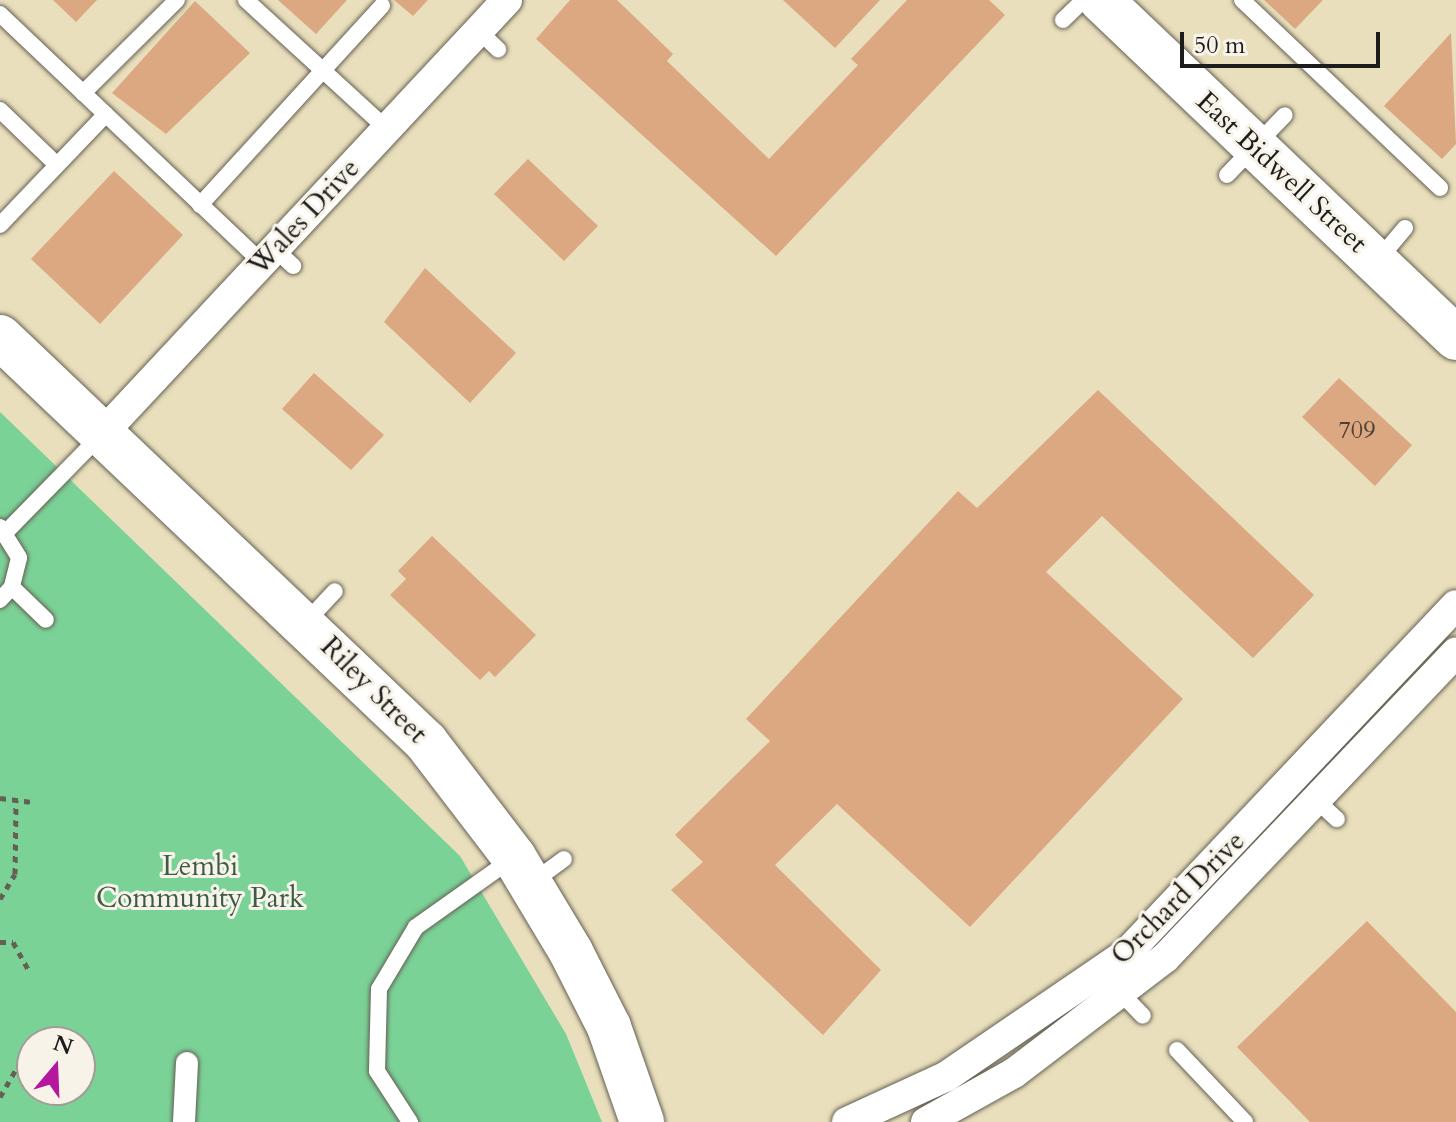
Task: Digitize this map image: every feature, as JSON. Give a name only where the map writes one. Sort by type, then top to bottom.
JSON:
[{"type":"main road","name":"East Bidwell Street","points":[[1101,0],[1241,161],[1385,270],[1408,323],[1456,368]]},
{"type":"main road","points":[[1385,270],[1437,287],[1456,305]]},
{"type":"main road","points":[[1385,270],[1456,338]]},
{"type":"main road","name":"Riley Street","points":[[0,337],[101,435],[306,622],[426,742],[522,870],[609,1027],[642,1122]]},
{"type":"street","name":"Wales Drive","points":[[101,435],[276,259],[387,129],[488,40],[507,0]]},
{"type":"street","name":"Orchard Drive","points":[[847,1122],[1122,995],[1293,779],[1456,605]]},
{"type":"street","name":"Orchard Drive","points":[[926,1122],[1014,1073],[1122,995],[1327,810],[1456,652]]},
{"type":"street","points":[[184,1122],[187,1063]]},
{"type":"lane","points":[[83,93],[177,0]]},
{"type":"lane","points":[[246,0],[387,129]]},
{"type":"lane","points":[[1063,20],[1084,0]]},
{"type":"lane","points":[[1242,0],[1440,188]]},
{"type":"lane","points":[[200,205],[382,6]]},
{"type":"lane","points":[[0,14],[200,205],[276,259]]},
{"type":"lane","points":[[0,110],[57,165]]},
{"type":"lane","points":[[0,225],[106,114]]},
{"type":"lane","points":[[1241,161],[1285,115]]},
{"type":"lane","points":[[1385,270],[1405,228]]},
{"type":"lane","points":[[0,600],[12,587],[19,558],[3,530],[101,435]]},
{"type":"lane","points":[[12,587],[46,620]]},
{"type":"lane","points":[[306,622],[335,591]]},
{"type":"lane","points":[[1293,779],[1327,810]]},
{"type":"lane","points":[[410,1122],[377,1071],[379,989],[416,927],[522,870],[564,859]]},
{"type":"lane","points":[[1177,1050],[1245,1122]]},
{"type":"path","points":[[0,798],[32,802]]},
{"type":"path","points":[[0,899],[15,874],[16,800]]},
{"type":"path","points":[[0,942],[13,942],[28,969]]},
{"type":"path","points":[[0,1097],[16,1069]]},
{"type":"green space","name":"Lembi Community Park","points":[[0,412],[460,856],[566,1034],[602,1122],[0,1122]]},
{"type":"building","points":[[53,0],[97,0],[76,22]]},
{"type":"building","points":[[278,0],[347,0],[316,34]]},
{"type":"building","points":[[394,0],[428,0],[413,16]]},
{"type":"building","points":[[570,0],[617,0],[673,54],[667,61],[769,159],[858,65],[851,59],[907,0],[989,0],[1005,15],[776,256],[536,39]]},
{"type":"building","points":[[783,0],[880,0],[835,48]]},
{"type":"building","points":[[1264,0],[1323,0],[1295,29]]},
{"type":"building","points":[[195,1],[250,53],[166,134],[112,93]]},
{"type":"building","points":[[1451,33],[1456,144],[1442,159],[1384,106]]},
{"type":"building","points":[[528,159],[598,226],[564,261],[494,194]]},
{"type":"building","points":[[114,171],[183,235],[100,324],[31,259]]},
{"type":"building","points":[[425,268],[516,353],[470,403],[384,322]]},
{"type":"building","points":[[314,373],[384,435],[351,470],[282,409]]},
{"type":"building","points":[[1339,378],[1412,445],[1375,486],[1302,417]]},
{"type":"building","points":[[1098,390],[1314,595],[1253,658],[1102,516],[1046,572],[1183,699],[970,927],[837,804],[775,865],[881,970],[823,1035],[671,890],[703,862],[675,835],[770,741],[746,719],[958,491],[977,508]]},
{"type":"building","points":[[432,536],[536,635],[495,677],[489,671],[480,680],[390,595],[406,579],[398,571]]},
{"type":"building","points":[[1367,921],[1456,1012],[1456,1122],[1310,1122],[1237,1047]]}]
